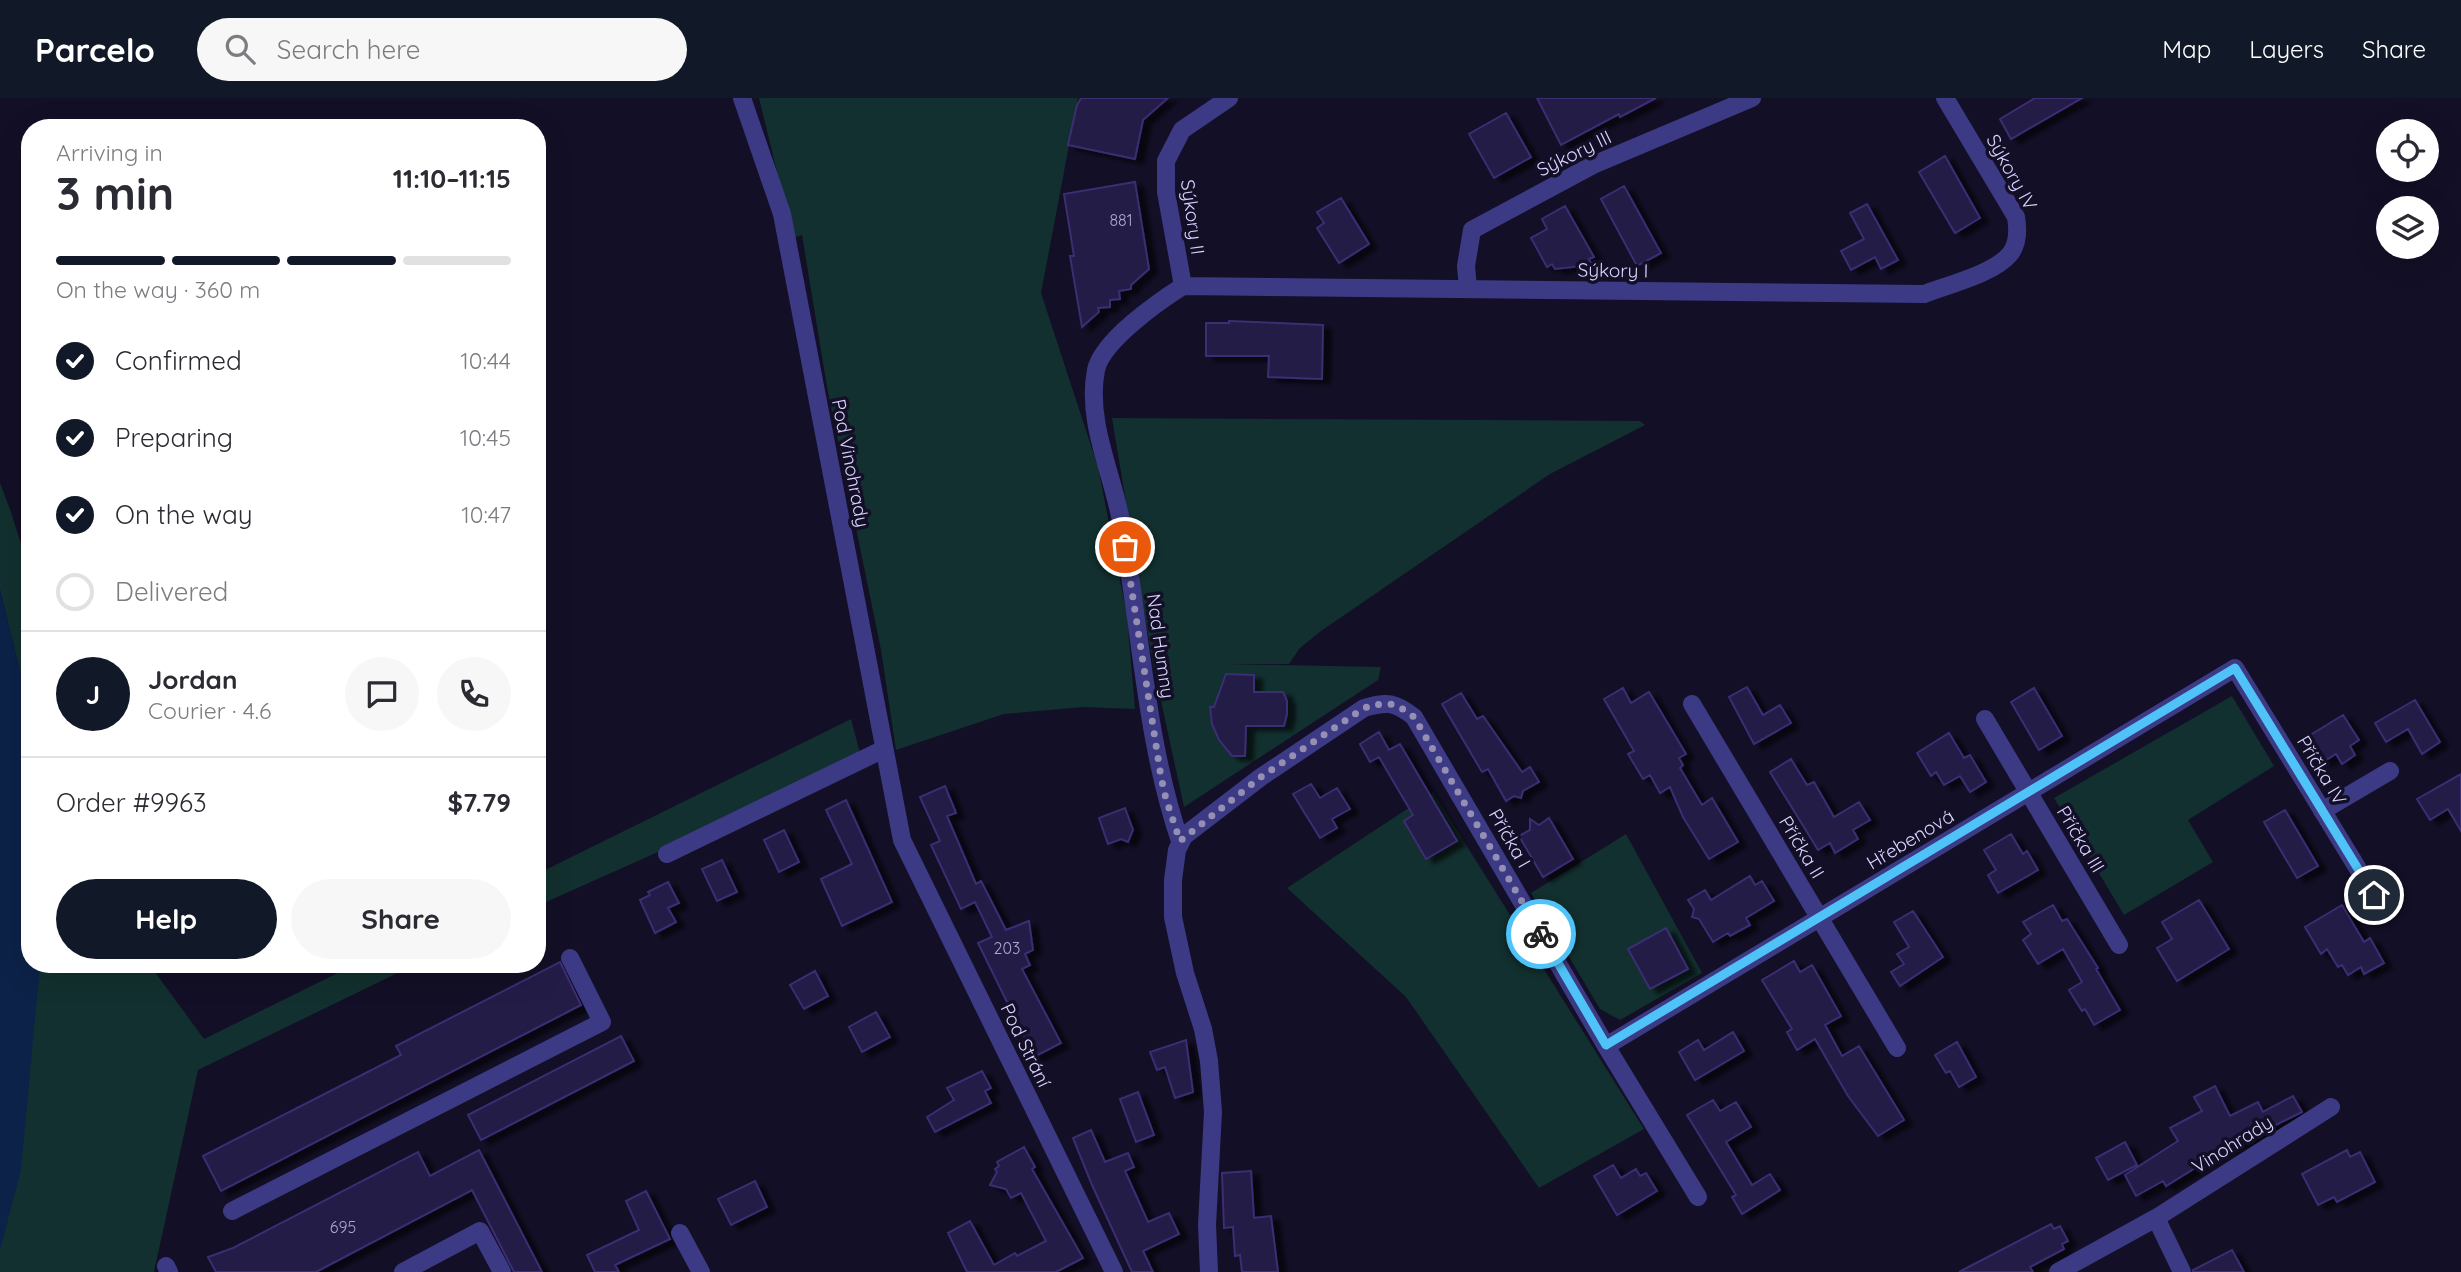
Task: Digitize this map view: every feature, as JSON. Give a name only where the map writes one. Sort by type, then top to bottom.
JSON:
[{"type":"street","name":"Pod Vinohrady","points":[[742,98],[782,214],[902,840]]},
{"type":"street","name":"Sýkory II","points":[[1183,286],[1166,192],[1166,161],[1182,130],[1229,98]]},
{"type":"street","name":"Sýkory III","points":[[1468,289],[1466,266],[1472,230],[1593,165],[1752,98]]},
{"type":"street","name":"Sýkory IV","points":[[1945,98],[2016,217],[2019,232]]},
{"type":"street","name":"Sýkory I","points":[[1183,286],[1923,294],[1994,267],[2011,253],[2019,232]]},
{"type":"street","name":"Nad Humny","points":[[1183,286],[1150,308],[1102,353],[1096,368],[1094,393],[1096,422],[1121,520],[1163,787],[1180,841],[1173,880],[1173,917],[1185,973],[1203,1029],[1211,1091],[1212,1149],[1207,1225],[1209,1272]]},
{"type":"street","name":"Hřebenová","points":[[1606,1045],[2235,668]]},
{"type":"street","name":"Příčka IV","points":[[2235,668],[2374,895]]},
{"type":"street","name":"Příčka I","points":[[1180,841],[1261,777],[1364,708],[1380,703],[1399,706],[1414,717],[1698,1197]]},
{"type":"street","name":"Příčka II","points":[[1692,704],[1897,1048]]},
{"type":"street","name":"Příčka III","points":[[1984,719],[2119,945]]},
{"type":"street","points":[[667,854],[708,825],[884,749]]},
{"type":"street","points":[[2322,811],[2390,771]]},
{"type":"street","name":"Pod Strání","points":[[902,840],[1110,1271]]},
{"type":"street","points":[[232,1211],[603,1022],[570,958]]},
{"type":"street","name":"Vinohrady","points":[[2058,1272],[2156,1218],[2331,1107]]},
{"type":"street","points":[[2156,1218],[2182,1272]]},
{"type":"street","points":[[403,1272],[480,1231],[502,1272]]},
{"type":"street","points":[[680,1233],[701,1272]]},
{"type":"green space","points":[[759,98],[1078,98],[1041,293],[1098,467],[1127,616],[1135,709],[1083,707],[1004,714],[896,750],[881,650],[827,387],[802,235],[793,238]]},
{"type":"green space","points":[[1112,418],[1640,421],[1645,425],[1550,474],[1321,631],[1300,648],[1289,664],[1226,664],[1381,667],[1378,680],[1184,807],[1153,664]]},
{"type":"green space","points":[[0,483],[21,544],[21,677],[0,590]]},
{"type":"green space","points":[[2232,696],[2274,766],[2188,820],[2213,862],[2124,915],[2054,798]]},
{"type":"green space","points":[[851,719],[862,761],[546,902],[546,870]]},
{"type":"green space","points":[[1433,792],[1644,1129],[1539,1188],[1406,997],[1287,888]]},
{"type":"green space","points":[[1626,834],[1702,973],[1620,1020],[1600,1009],[1531,893]]},
{"type":"green space","points":[[0,917],[21,950],[21,973],[156,973],[204,1039],[338,973],[397,973],[198,1070],[154,1272],[0,1272]]},
{"type":"water","points":[[0,590],[21,677],[21,973],[39,973],[21,1170],[0,1250]]},
{"type":"building","points":[[1081,98],[1168,98],[1143,120],[1135,159],[1068,145]]},
{"type":"building","points":[[1537,98],[1656,98],[1561,145]]},
{"type":"building","points":[[2035,98],[2082,98],[2011,139],[2000,119]]},
{"type":"building","points":[[1506,113],[1531,157],[1494,178],[1469,134]]},
{"type":"building","points":[[1945,156],[1980,218],[1955,233],[1919,172]]},
{"type":"building","points":[[1135,182],[1149,269],[1131,285],[1131,289],[1119,291],[1120,299],[1110,300],[1110,307],[1098,308],[1099,312],[1082,327],[1070,256],[1074,256],[1064,194]]},
{"type":"building","points":[[1624,186],[1661,253],[1637,266],[1601,199]]},
{"type":"building","points":[[1341,198],[1369,244],[1339,263],[1317,228],[1324,223],[1317,212]]},
{"type":"building","points":[[1867,204],[1898,260],[1881,269],[1875,257],[1851,270],[1841,251],[1864,239],[1850,213]]},
{"type":"building","points":[[1565,206],[1594,257],[1589,259],[1592,265],[1555,269],[1552,264],[1547,267],[1531,238],[1547,229],[1542,219]]},
{"type":"building","points":[[1229,321],[1323,325],[1322,379],[1268,377],[1269,356],[1206,356],[1206,323]]},
{"type":"building","points":[[1226,674],[1254,675],[1254,692],[1283,692],[1287,701],[1284,726],[1246,726],[1245,756],[1232,756],[1219,740],[1212,724],[1210,707],[1214,707]]},
{"type":"building","points":[[1747,687],[1763,715],[1780,705],[1791,723],[1754,744],[1729,697]]},
{"type":"building","points":[[1623,688],[1631,703],[1649,692],[1686,754],[1679,758],[1683,765],[1680,768],[1702,805],[1712,798],[1738,842],[1709,859],[1683,817],[1670,787],[1660,793],[1650,775],[1643,779],[1628,754],[1634,751],[1604,699]]},
{"type":"building","points":[[2034,688],[2062,736],[2039,750],[2011,702]]},
{"type":"building","points":[[1461,693],[1477,719],[1483,716],[1522,772],[1530,767],[1539,782],[1523,791],[1521,798],[1514,796],[1506,801],[1488,769],[1482,772],[1442,704]]},
{"type":"building","points":[[2415,700],[2440,742],[2422,754],[2408,729],[2386,742],[2375,723]]},
{"type":"building","points":[[2343,715],[2359,740],[2350,746],[2355,755],[2342,764],[2336,754],[2323,762],[2307,737]]},
{"type":"building","points":[[1379,732],[1389,750],[1400,744],[1457,841],[1426,859],[1404,821],[1413,815],[1379,757],[1370,762],[1360,744]]},
{"type":"building","points":[[1949,733],[1964,758],[1970,755],[1986,782],[1970,792],[1960,776],[1944,785],[1936,772],[1931,776],[1917,753]]},
{"type":"building","points":[[1791,759],[1807,785],[1814,782],[1834,817],[1859,802],[1870,820],[1853,830],[1858,839],[1835,853],[1830,843],[1818,850],[1770,772]]},
{"type":"building","points":[[2461,774],[2461,831],[2448,809],[2430,820],[2417,799]]},
{"type":"building","points":[[1311,784],[1320,798],[1337,788],[1350,809],[1332,819],[1337,828],[1320,838],[1293,794]]},
{"type":"building","points":[[945,786],[956,813],[947,816],[976,884],[981,881],[1006,930],[1029,921],[1033,950],[1025,954],[1030,965],[1022,969],[1061,1043],[1034,1057],[978,943],[992,937],[975,902],[961,909],[931,845],[940,841],[920,797]]},
{"type":"building","points":[[846,800],[892,902],[842,926],[821,879],[852,864],[826,810]]},
{"type":"building","points":[[1125,808],[1133,830],[1128,842],[1121,839],[1108,844],[1099,818]]},
{"type":"building","points":[[2285,810],[2318,866],[2297,878],[2264,822]]},
{"type":"building","points":[[1549,818],[1573,859],[1543,877],[1519,836],[1530,830],[1530,819],[1539,825]]},
{"type":"building","points":[[784,830],[799,862],[779,872],[764,840]]},
{"type":"building","points":[[2011,834],[2023,854],[2027,851],[2038,870],[1998,893],[1988,875],[1996,870],[1984,850]]},
{"type":"building","points":[[722,860],[737,892],[717,901],[702,869]]},
{"type":"building","points":[[1750,876],[1755,885],[1762,881],[1774,901],[1746,918],[1750,925],[1713,942],[1699,919],[1692,917],[1694,909],[1688,900],[1705,890],[1711,900]]},
{"type":"building","points":[[668,882],[679,903],[668,908],[676,922],[655,933],[640,900],[650,895],[648,892]]},
{"type":"building","points":[[2199,900],[2229,949],[2177,981],[2157,948],[2172,939],[2162,922]]},
{"type":"building","points":[[2053,905],[2062,921],[2067,919],[2098,968],[2096,969],[2120,1010],[2094,1025],[2069,990],[2082,982],[2063,949],[2038,964],[2023,940],[2031,934],[2023,922]]},
{"type":"building","points":[[2342,905],[2364,942],[2370,938],[2384,963],[2364,974],[2361,967],[2348,975],[2342,965],[2338,967],[2327,949],[2321,954],[2305,927]]},
{"type":"building","points":[[1913,911],[1943,957],[1900,986],[1891,972],[1904,964],[1897,954],[1909,947],[1894,922]]},
{"type":"building","points":[[1666,928],[1688,969],[1650,989],[1628,949]]},
{"type":"building","points":[[1794,961],[1800,972],[1812,965],[1841,1016],[1825,1025],[1842,1056],[1859,1046],[1904,1120],[1878,1136],[1848,1096],[1815,1039],[1797,1050],[1787,1032],[1792,1029],[1762,980]]},
{"type":"building","points":[[560,962],[581,1005],[221,1191],[203,1156],[401,1055],[396,1046],[539,973],[546,973],[546,969]]},
{"type":"building","points":[[815,971],[828,996],[804,1009],[790,985]]},
{"type":"building","points":[[876,1012],[890,1037],[862,1052],[849,1027]]},
{"type":"building","points":[[1733,1032],[1744,1051],[1695,1080],[1679,1052],[1698,1040],[1704,1050]]},
{"type":"building","points":[[621,1036],[634,1061],[481,1140],[468,1115]]},
{"type":"building","points":[[1186,1040],[1193,1092],[1175,1098],[1165,1067],[1157,1070],[1150,1052]]},
{"type":"building","points":[[1957,1042],[1976,1077],[1959,1087],[1950,1071],[1946,1073],[1935,1055]]},
{"type":"building","points":[[982,1071],[991,1088],[985,1091],[991,1103],[935,1132],[927,1117],[954,1100],[947,1088]]},
{"type":"building","points":[[2215,1086],[2230,1116],[2258,1102],[2263,1112],[2293,1096],[2302,1112],[2221,1152],[2166,1186],[2163,1181],[2136,1196],[2125,1175],[2178,1141],[2170,1128],[2202,1111],[2194,1097]]},
{"type":"building","points":[[1138,1092],[1154,1135],[1136,1142],[1120,1099]]},
{"type":"building","points":[[1713,1100],[1720,1111],[1736,1102],[1751,1127],[1726,1142],[1752,1185],[1770,1174],[1780,1190],[1742,1214],[1732,1197],[1736,1195],[1687,1115]]},
{"type":"building","points":[[1091,1130],[1105,1162],[1128,1153],[1134,1167],[1125,1171],[1148,1222],[1169,1213],[1179,1234],[1143,1251],[1153,1272],[1132,1272],[1092,1185],[1073,1138]]},
{"type":"building","points":[[2125,1142],[2137,1165],[2108,1180],[2096,1158]]},
{"type":"building","points":[[1024,1147],[1035,1167],[1032,1169],[1083,1258],[1056,1272],[967,1272],[948,1233],[970,1221],[994,1265],[1046,1241],[1021,1193],[1011,1198],[1006,1189],[990,1185],[997,1172],[995,1169],[999,1166],[997,1162]]},
{"type":"building","points":[[479,1150],[542,1272],[514,1272],[472,1190],[316,1272],[216,1272],[208,1257],[233,1248],[418,1152],[430,1176]]},
{"type":"building","points":[[2347,1150],[2350,1157],[2360,1152],[2375,1182],[2337,1202],[2334,1197],[2318,1205],[2302,1174]]},
{"type":"building","points":[[1613,1165],[1621,1178],[1636,1169],[1640,1176],[1646,1173],[1657,1191],[1617,1215],[1594,1176]]},
{"type":"building","points":[[1251,1171],[1254,1218],[1271,1216],[1278,1272],[1242,1272],[1240,1255],[1235,1256],[1233,1227],[1224,1228],[1222,1173]]},
{"type":"building","points":[[755,1181],[767,1207],[731,1225],[718,1199]]},
{"type":"building","points":[[646,1191],[670,1239],[615,1265],[619,1272],[595,1272],[587,1255],[639,1230],[626,1201]]},
{"type":"building","points":[[2051,1224],[2054,1229],[2060,1226],[2068,1241],[2062,1244],[2064,1249],[2030,1267],[2033,1272],[1959,1272]]},
{"type":"building","points":[[2232,1250],[2244,1272],[2193,1272],[2193,1270]]},
{"type":"way so far","points":[[1125,547],[1161,777],[1180,841],[1261,777],[1364,708],[1380,703],[1399,706],[1414,717],[1541,934]]},
{"type":"route","points":[[1541,934],[1606,1045],[2235,668],[2374,895]]}]
